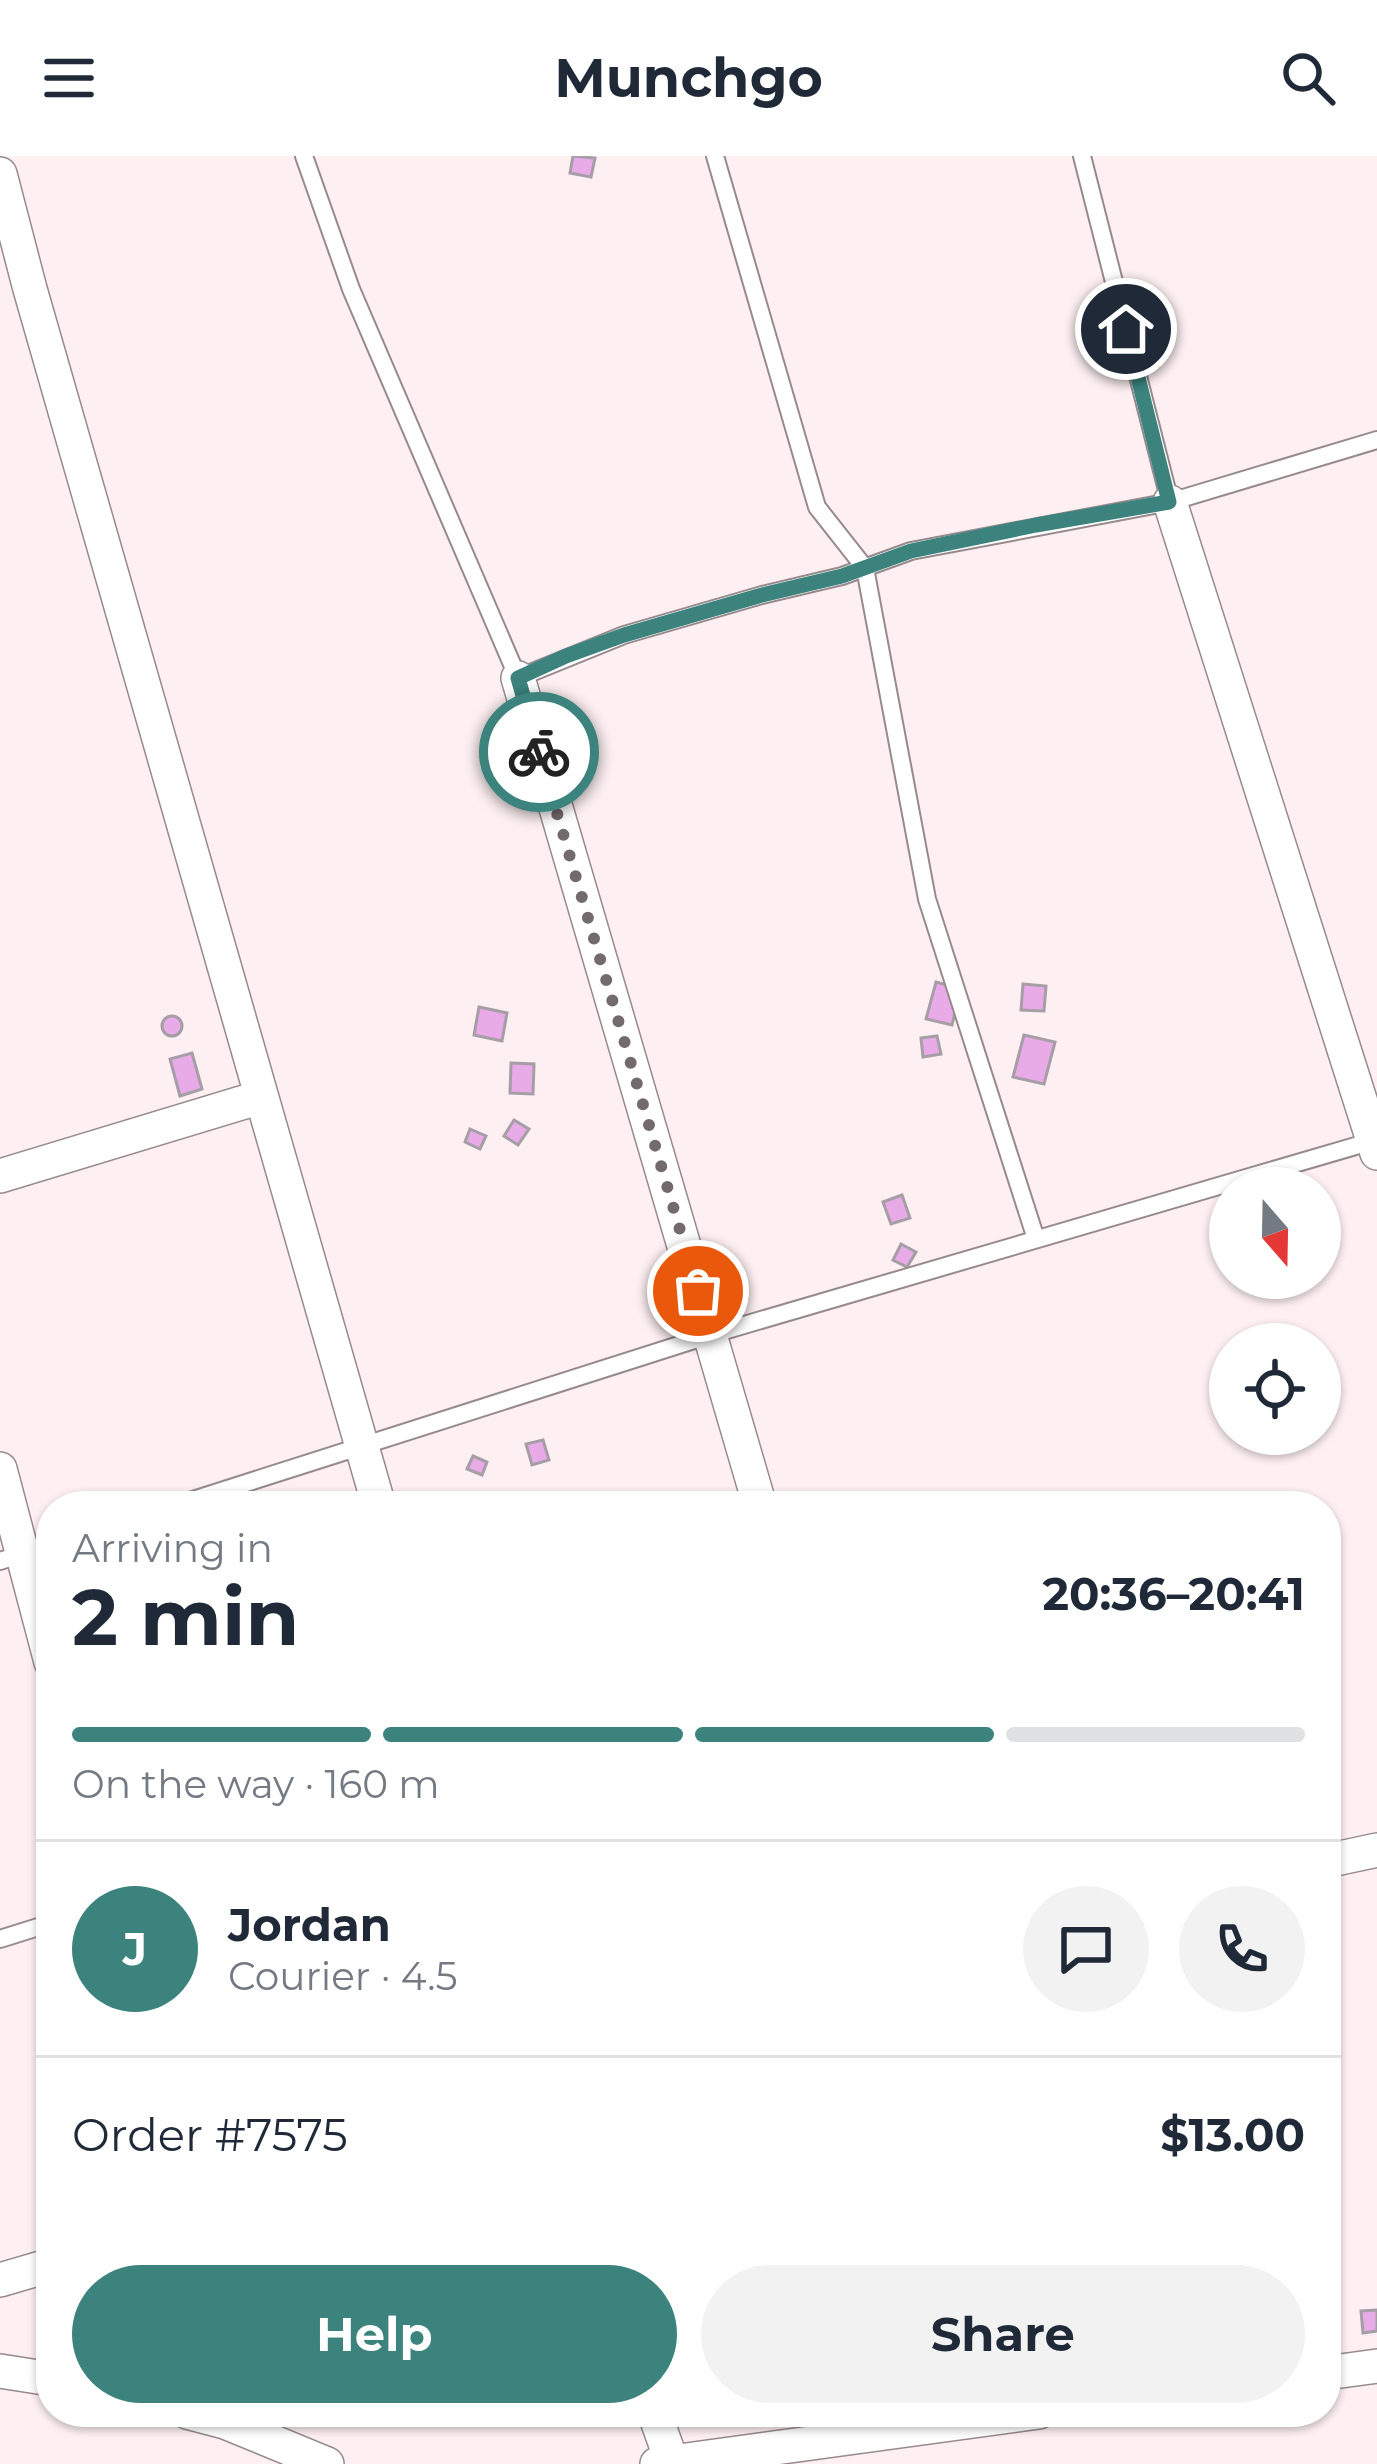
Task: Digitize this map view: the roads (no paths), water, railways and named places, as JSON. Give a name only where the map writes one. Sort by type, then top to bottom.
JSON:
[{"type":"street","points":[[0,174],[375,1491]]},
{"type":"street","points":[[1169,502],[1376,1145]]},
{"type":"street","points":[[518,678],[756,1491]]},
{"type":"street","points":[[0,1176],[261,1097]]},
{"type":"street","points":[[0,1469],[36,1612]]},
{"type":"street","points":[[1341,1858],[1377,1850]]},
{"type":"street","points":[[0,2280],[36,2269]]},
{"type":"street","points":[[1341,2371],[1377,2366]]},
{"type":"street","points":[[0,2372],[36,2377]]},
{"type":"street","points":[[258,2427],[327,2464]]},
{"type":"street","points":[[658,2427],[666,2463],[929,2427]]},
{"type":"lane","points":[[304,156],[351,289],[518,678],[624,635],[911,551],[1169,502],[1377,440]]},
{"type":"lane","points":[[715,156],[817,507],[865,568],[927,898],[1036,1239]]},
{"type":"lane","points":[[1082,156],[1169,502]]},
{"type":"lane","points":[[221,1491],[710,1335],[1376,1145]]},
{"type":"lane","points":[[0,1939],[36,1928]]}]
